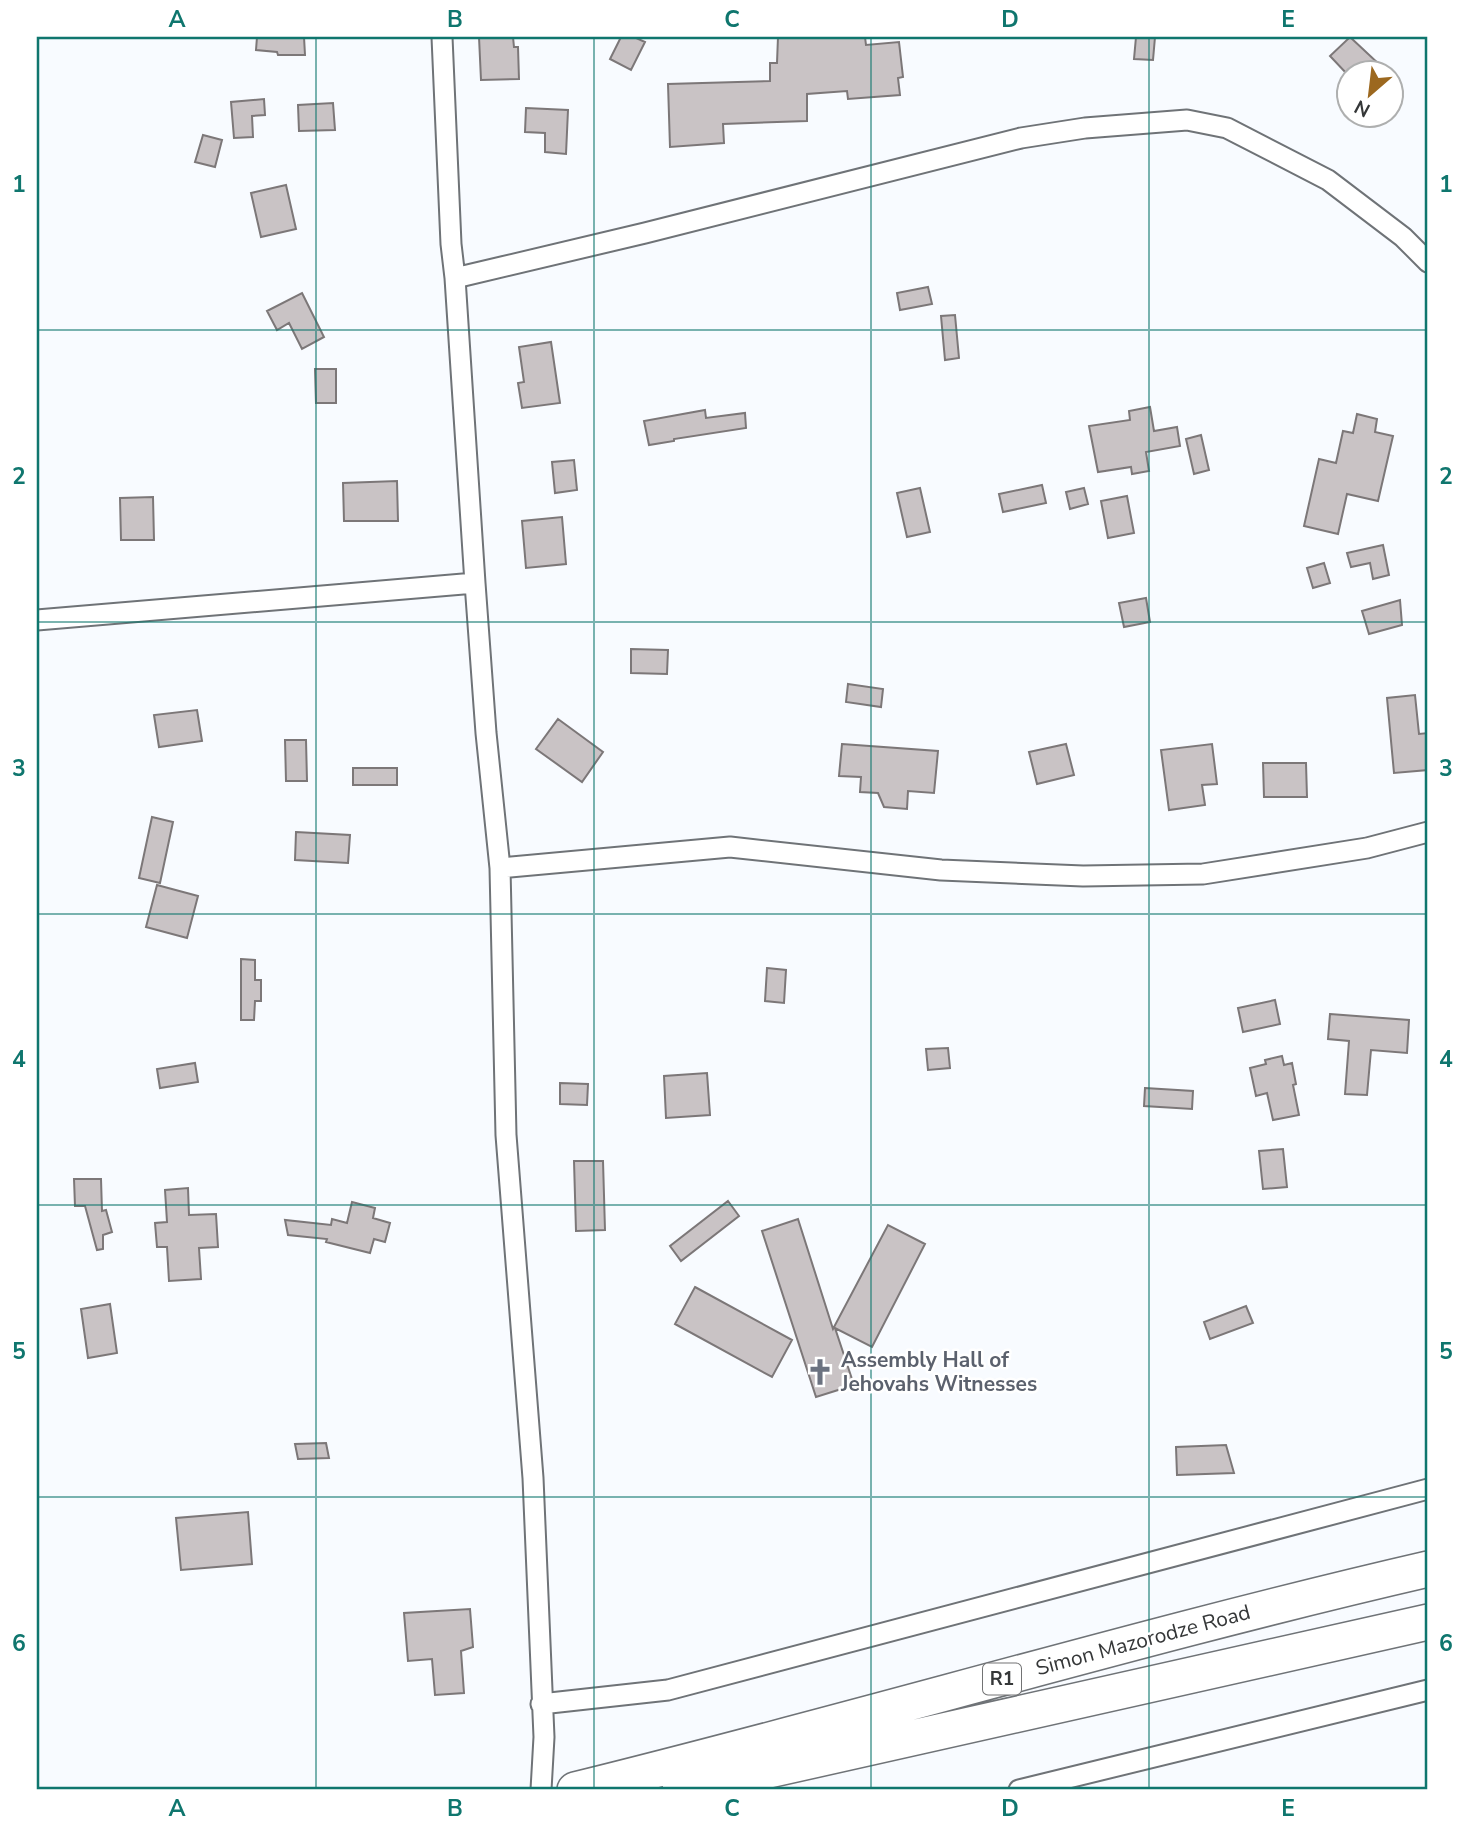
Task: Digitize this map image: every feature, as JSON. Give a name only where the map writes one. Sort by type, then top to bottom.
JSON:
[{"type":"highway","name":"Simon Mazorodze Road","points":[[575,1790],[755,1745],[1270,1606],[1428,1569]]},
{"type":"highway","name":"Simon Mazorodze Road","points":[[680,1790],[1428,1622]]},
{"type":"street","points":[[442,37],[451,244],[486,733],[500,868],[506,1135],[533,1478],[544,1737],[541,1790]]},
{"type":"street","points":[[455,278],[1021,138],[1085,128],[1187,120],[1227,128],[1328,180],[1403,237],[1428,262]]},
{"type":"street","points":[[37,620],[475,583]]},
{"type":"street","points":[[500,868],[730,847],[942,870],[1083,876],[1203,874],[1367,848],[1428,832]]},
{"type":"street","points":[[541,1704],[668,1690],[1428,1489]]},
{"type":"street","points":[[1018,1790],[1428,1690]]},
{"type":"building","points":[[257,37],[304,37],[305,55],[278,55],[277,52],[256,50]]},
{"type":"building","points":[[479,37],[513,37],[514,47],[518,47],[519,79],[481,80]]},
{"type":"building","points":[[621,37],[634,37],[645,42],[631,70],[610,59]]},
{"type":"building","points":[[778,37],[865,37],[866,45],[899,42],[903,77],[898,78],[900,95],[848,99],[847,91],[807,94],[807,121],[723,124],[724,143],[670,147],[668,84],[770,81],[770,63],[777,63]]},
{"type":"building","points":[[1136,37],[1155,37],[1153,60],[1134,59]]},
{"type":"building","points":[[1350,37],[1375,60],[1336,60],[1336,62],[1330,56]]},
{"type":"building","points":[[264,99],[265,115],[252,116],[253,137],[234,138],[231,102]]},
{"type":"building","points":[[333,103],[335,130],[299,131],[298,105]]},
{"type":"building","points":[[526,108],[568,110],[566,154],[545,152],[545,133],[525,132]]},
{"type":"building","points":[[203,135],[222,140],[215,167],[195,162]]},
{"type":"building","points":[[286,185],[296,229],[261,237],[251,193]]},
{"type":"building","points":[[928,287],[932,304],[900,310],[897,293]]},
{"type":"building","points":[[302,293],[324,337],[302,349],[289,323],[277,330],[267,311]]},
{"type":"building","points":[[955,315],[959,358],[945,360],[941,316]]},
{"type":"building","points":[[551,342],[560,403],[522,408],[518,383],[524,382],[519,347]]},
{"type":"building","points":[[315,369],[336,369],[336,403],[316,403]]},
{"type":"building","points":[[1150,407],[1154,431],[1177,427],[1180,446],[1146,452],[1149,471],[1132,474],[1131,467],[1098,472],[1089,426],[1130,420],[1129,411]]},
{"type":"building","points":[[705,410],[706,418],[745,413],[746,428],[649,445],[644,421]]},
{"type":"building","points":[[1357,414],[1377,419],[1375,432],[1393,436],[1378,501],[1347,494],[1338,534],[1304,526],[1319,459],[1336,463],[1343,431],[1353,433]]},
{"type":"building","points":[[1201,435],[1209,470],[1194,474],[1186,439]]},
{"type":"building","points":[[574,460],[577,490],[555,493],[552,462]]},
{"type":"building","points":[[397,481],[398,521],[344,521],[343,483]]},
{"type":"building","points":[[1042,485],[1046,503],[1003,512],[999,494]]},
{"type":"building","points":[[920,488],[930,532],[907,537],[897,493]]},
{"type":"building","points":[[1084,488],[1088,504],[1070,509],[1066,492]]},
{"type":"building","points":[[1127,496],[1134,533],[1108,538],[1101,501]]},
{"type":"building","points":[[153,497],[154,540],[121,540],[120,498]]},
{"type":"building","points":[[562,517],[566,564],[526,568],[522,521]]},
{"type":"building","points":[[1383,545],[1389,575],[1373,579],[1370,563],[1351,567],[1347,553]]},
{"type":"building","points":[[1324,563],[1330,583],[1313,588],[1307,568]]},
{"type":"building","points":[[1146,598],[1150,622],[1124,627],[1119,603]]},
{"type":"building","points":[[1400,600],[1402,625],[1369,634],[1362,611]]},
{"type":"building","points":[[631,649],[668,650],[667,674],[631,673]]},
{"type":"building","points":[[848,684],[883,689],[881,707],[846,702]]},
{"type":"building","points":[[1415,695],[1419,734],[1428,733],[1428,770],[1394,773],[1387,698]]},
{"type":"building","points":[[197,710],[202,741],[159,747],[154,715]]},
{"type":"building","points":[[558,719],[603,752],[582,782],[536,749]]},
{"type":"building","points":[[285,740],[306,740],[307,781],[286,781]]},
{"type":"building","points":[[842,744],[938,751],[934,793],[908,791],[907,809],[884,807],[878,793],[860,792],[861,777],[839,776]]},
{"type":"building","points":[[1066,744],[1074,775],[1037,784],[1029,752]]},
{"type":"building","points":[[1212,744],[1217,784],[1202,785],[1205,805],[1169,810],[1161,750]]},
{"type":"building","points":[[1263,763],[1306,763],[1307,797],[1264,797]]},
{"type":"building","points":[[353,768],[397,768],[397,785],[353,785]]},
{"type":"building","points":[[152,817],[173,822],[160,883],[139,878]]},
{"type":"building","points":[[296,832],[350,835],[348,863],[295,860]]},
{"type":"building","points":[[157,885],[198,896],[187,938],[146,927]]},
{"type":"building","points":[[241,959],[255,960],[255,980],[261,980],[261,1001],[255,1001],[254,1020],[241,1020]]},
{"type":"building","points":[[767,968],[786,970],[784,1003],[765,1001]]},
{"type":"building","points":[[1275,1000],[1280,1024],[1243,1032],[1238,1008]]},
{"type":"building","points":[[1330,1014],[1409,1020],[1407,1053],[1371,1050],[1367,1095],[1345,1094],[1349,1041],[1328,1039]]},
{"type":"building","points":[[948,1048],[950,1068],[928,1070],[926,1049]]},
{"type":"building","points":[[1282,1056],[1284,1065],[1292,1063],[1299,1115],[1273,1120],[1267,1093],[1256,1096],[1250,1068],[1266,1064],[1265,1060]]},
{"type":"building","points":[[195,1063],[198,1082],[160,1088],[157,1069]]},
{"type":"building","points":[[707,1073],[710,1115],[666,1118],[664,1076]]},
{"type":"building","points":[[560,1083],[588,1084],[587,1105],[560,1104]]},
{"type":"building","points":[[1145,1088],[1193,1091],[1192,1109],[1144,1106]]},
{"type":"building","points":[[1283,1149],[1287,1187],[1263,1189],[1259,1151]]},
{"type":"building","points":[[574,1161],[603,1161],[605,1230],[576,1231]]},
{"type":"building","points":[[74,1179],[101,1179],[102,1211],[106,1210],[112,1232],[103,1235],[103,1249],[97,1250],[85,1206],[75,1206]]},
{"type":"building","points":[[188,1188],[189,1215],[216,1214],[218,1247],[199,1248],[201,1279],[169,1281],[167,1247],[157,1247],[155,1223],[167,1222],[165,1190]]},
{"type":"building","points":[[728,1201],[739,1216],[681,1261],[670,1246]]},
{"type":"building","points":[[352,1202],[375,1208],[373,1218],[390,1223],[385,1242],[374,1239],[370,1253],[326,1242],[327,1239],[288,1235],[285,1220],[331,1225],[332,1219],[347,1223]]},
{"type":"building","points":[[798,1219],[833,1329],[888,1225],[925,1244],[872,1347],[835,1328],[854,1385],[816,1397],[762,1231]]},
{"type":"building","points":[[695,1287],[792,1340],[772,1377],[675,1324]]},
{"type":"building","points":[[110,1304],[117,1353],[88,1358],[81,1309]]},
{"type":"building","points":[[1246,1306],[1253,1323],[1210,1339],[1204,1322]]},
{"type":"building","points":[[326,1443],[329,1458],[298,1459],[295,1444]]},
{"type":"building","points":[[1226,1445],[1234,1473],[1177,1475],[1176,1447]]},
{"type":"building","points":[[248,1512],[252,1564],[181,1570],[176,1518]]},
{"type":"building","points":[[470,1609],[473,1647],[461,1651],[464,1693],[435,1695],[432,1659],[408,1661],[404,1613]]},
{"type":"place","name":"Assembly Hall of Jehovahs Witnesses","points":[[820,1372]]}]
